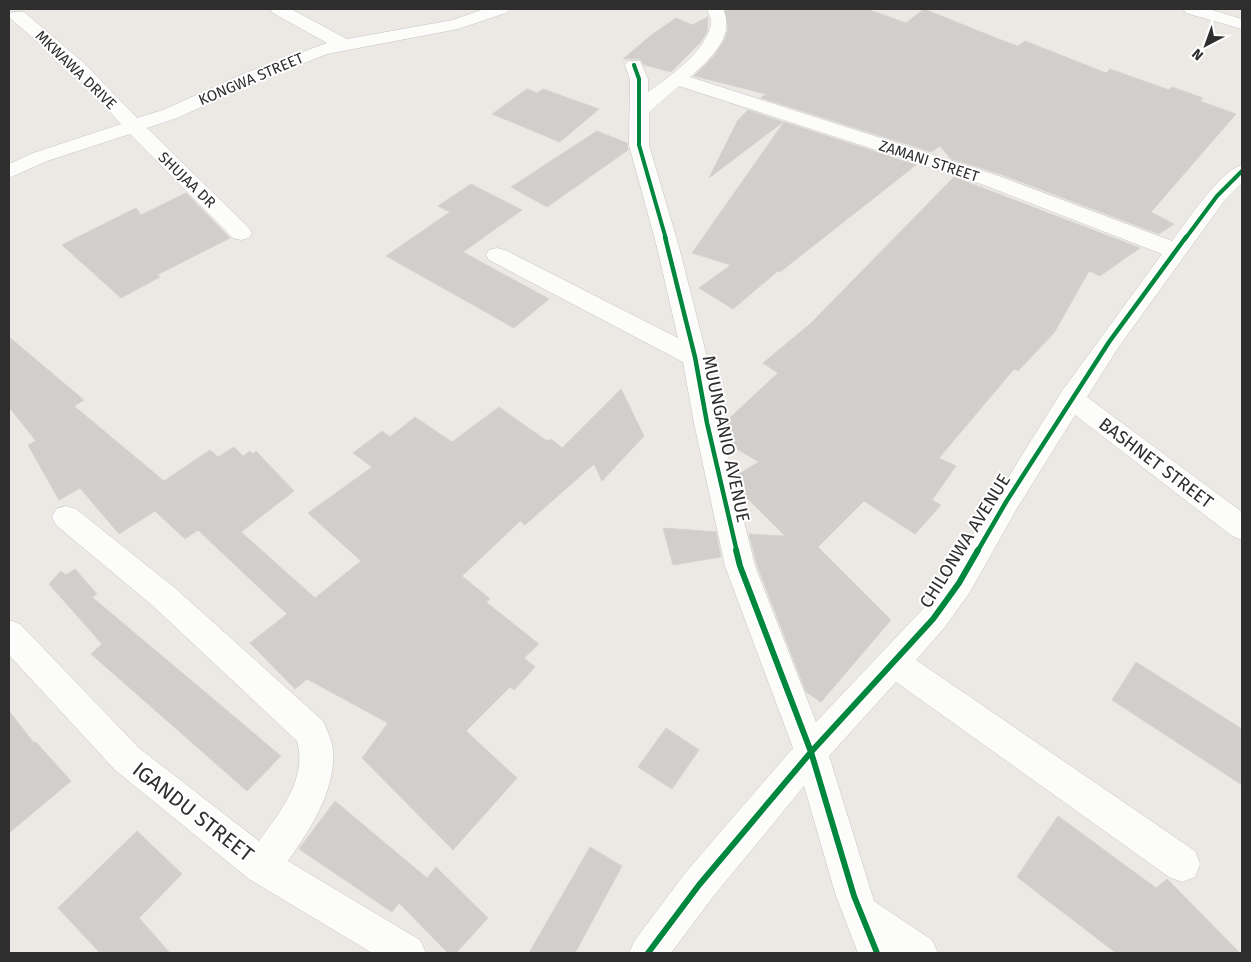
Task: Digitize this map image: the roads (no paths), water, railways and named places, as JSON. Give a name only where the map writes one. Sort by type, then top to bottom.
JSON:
[{"type":"street","points":[[279,9],[344,44]]},
{"type":"street","points":[[639,110],[650,99],[679,80],[701,56],[717,33],[721,23],[720,15],[715,9]]},
{"type":"street","points":[[1192,9],[1242,24]]},
{"type":"street","name":"KONGWA STREET","points":[[9,172],[40,158],[204,100],[286,62],[323,49],[431,30],[490,10]]},
{"type":"street","name":"MKWAWA DRIVE","points":[[18,16],[78,67],[133,126]]},
{"type":"street","name":"MUUNGANIO AVENUE","points":[[634,65],[639,79],[639,145],[668,247],[695,358],[707,423],[740,566],[811,752],[860,913],[877,953]]},
{"type":"street","name":"ZAMANI STREET","points":[[679,80],[1000,184],[1107,222],[1176,250]]},
{"type":"street","name":"SHUJAA DR","points":[[133,126],[241,233]]},
{"type":"street","name":"CHILONWA AVENUE","points":[[648,953],[699,885],[811,752],[933,619],[959,583],[1006,502],[1071,398],[1176,250],[1217,196],[1242,172]]},
{"type":"street","points":[[497,255],[695,358]]},
{"type":"street","name":"BASHNET STREET","points":[[1071,398],[1242,528]]},
{"type":"street","points":[[66,517],[164,597],[311,732],[316,742],[318,755],[308,795],[286,834],[262,866]]},
{"type":"street","name":"IGANDU STREET","points":[[9,634],[127,759],[262,866],[407,953]]},
{"type":"street","points":[[894,662],[1182,864]]},
{"type":"street","points":[[860,913],[919,953]]}]
